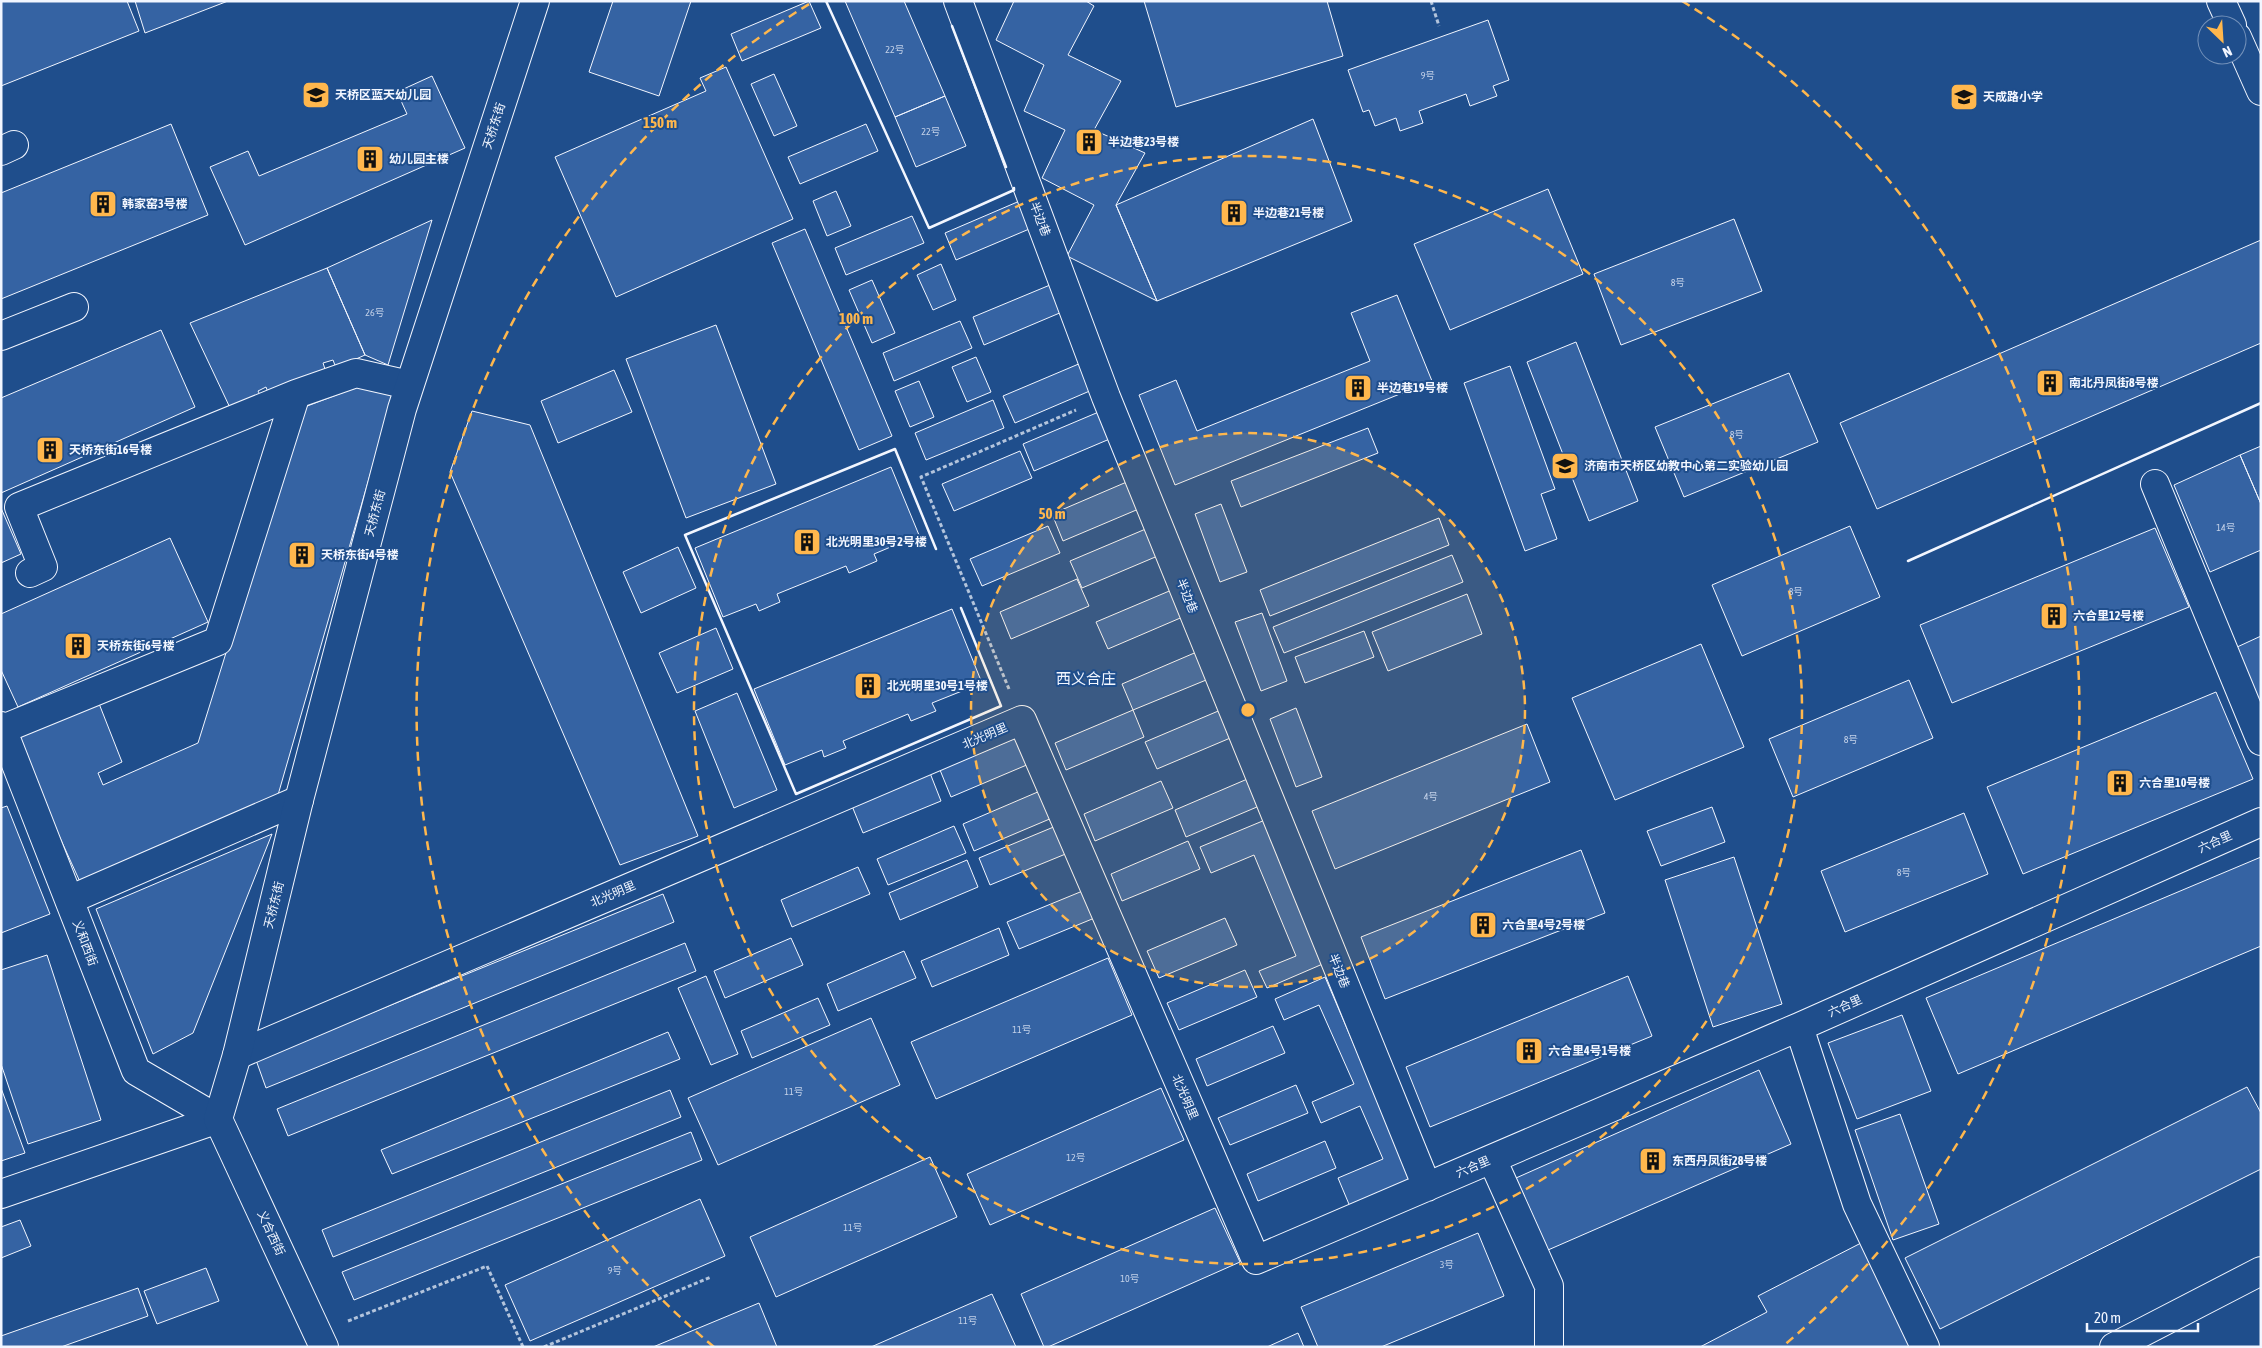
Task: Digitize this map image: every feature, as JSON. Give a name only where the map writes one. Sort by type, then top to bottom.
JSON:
[{"type":"street","name":"天桥东街","points":[[218,1119],[237,1055],[300,800],[409,385],[535,1]]},
{"type":"street","name":"半边巷","points":[[958,1],[1106,397],[1427,1186]]},
{"type":"street","points":[[2221,1],[2227,15]]},
{"type":"street","points":[[2247,60],[2261,91]]},
{"type":"street","points":[[1,336],[74,307]]},
{"type":"street","points":[[30,573],[43,567],[19,507],[296,394],[356,373],[409,385]]},
{"type":"street","points":[[2,728],[218,641],[296,394]]},
{"type":"street","points":[[2155,484],[2261,741]]},
{"type":"street","name":"北光明里","points":[[237,1055],[1022,720],[1256,1260],[1427,1186]]},
{"type":"street","name":"义和西街","points":[[2,728],[136,1071],[218,1119]]},
{"type":"street","points":[[69,900],[300,800]]},
{"type":"street","name":"六合里","points":[[1427,1186],[1799,1027],[2261,822]]},
{"type":"street","points":[[1799,1027],[1857,1204],[1925,1347]]},
{"type":"street","points":[[1,1194],[218,1119]]},
{"type":"street","name":"义合西街","points":[[218,1119],[321,1340]]},
{"type":"street","points":[[1492,1159],[1549,1286],[1549,1347]]},
{"type":"street","points":[[2114,1347],[2261,1271]]},
{"type":"path","points":[[1431,1],[1439,26]]},
{"type":"path","points":[[1022,720],[921,477],[1106,397]]},
{"type":"path","points":[[321,1340],[487,1266],[523,1347]]},
{"type":"path","points":[[544,1347],[711,1277]]},
{"type":"building","points":[[1,1],[127,1],[139,31],[1,86]]},
{"type":"building","points":[[135,1],[228,1],[145,33]]},
{"type":"building","points":[[613,1],[691,1],[659,96],[589,72]]},
{"type":"building","points":[[809,1],[821,28],[742,61],[731,34]]},
{"type":"building","points":[[845,1],[904,1],[945,96],[895,117]]},
{"type":"building","name":"半边巷23号楼","points":[[1014,1],[1086,1],[1094,6],[1068,55],[1121,81],[1094,130],[1145,153],[1116,205],[1157,301],[1067,256],[1094,205],[1042,178],[1065,130],[1024,111],[1044,65],[996,40]]},
{"type":"building","points":[[1144,1],[1327,1],[1343,56],[1176,107]]},
{"type":"building","points":[[1488,20],[1509,80],[1493,86],[1497,96],[1470,106],[1466,94],[1419,111],[1423,123],[1400,131],[1396,118],[1375,126],[1369,110],[1363,112],[1348,70]]},
{"type":"building","points":[[726,67],[793,219],[616,297],[555,157],[706,91],[700,78]]},
{"type":"building","points":[[774,74],[797,126],[774,136],[751,84]]},
{"type":"building","name":"幼儿园主楼","points":[[432,76],[465,148],[245,245],[210,167],[248,151],[259,176],[407,114],[397,92]]},
{"type":"building","points":[[945,96],[966,146],[916,167],[895,117]]},
{"type":"building","name":"半边巷21号楼","points":[[1313,119],[1352,221],[1157,301],[1116,205]]},
{"type":"building","name":"韩家窑3号楼","points":[[171,124],[208,215],[1,299],[1,193]]},
{"type":"building","points":[[866,124],[878,151],[800,184],[788,157]]},
{"type":"building","points":[[1548,189],[1583,274],[1450,330],[1414,244]]},
{"type":"building","points":[[836,191],[851,226],[827,236],[813,201]]},
{"type":"building","points":[[1022,200],[1034,227],[956,260],[945,233]]},
{"type":"building","points":[[912,216],[924,243],[846,275],[835,248]]},
{"type":"building","points":[[1734,219],[1762,291],[1621,345],[1594,274]]},
{"type":"building","points":[[432,220],[388,365],[365,355],[327,268]]},
{"type":"building","points":[[805,229],[892,436],[859,450],[772,243]]},
{"type":"building","name":"南北丹凤街8号楼","points":[[2261,240],[2261,343],[1877,509],[1840,423]]},
{"type":"building","points":[[941,264],[956,300],[933,310],[917,275]]},
{"type":"building","points":[[327,268],[365,355],[336,368],[333,360],[323,363],[326,372],[269,395],[266,387],[258,391],[262,399],[232,412],[190,323]]},
{"type":"building","points":[[872,280],[895,333],[872,343],[849,290]]},
{"type":"building","points":[[1050,285],[1062,312],[984,345],[973,317]]},
{"type":"building","name":"半边巷19号楼","points":[[1397,295],[1432,381],[1175,485],[1139,395],[1176,380],[1197,431],[1370,361],[1351,313]]},
{"type":"building","points":[[960,321],[972,348],[894,381],[883,353]]},
{"type":"building","points":[[716,325],[776,484],[686,518],[626,359]]},
{"type":"building","name":"天桥东街16号楼","points":[[161,330],[195,407],[1,493],[1,398]]},
{"type":"building","points":[[1576,342],[1638,501],[1589,521],[1527,362]]},
{"type":"building","points":[[976,357],[991,392],[967,402],[952,367]]},
{"type":"building","points":[[1081,363],[1092,390],[1015,423],[1003,396]]},
{"type":"building","points":[[1510,366],[1555,489],[1541,494],[1557,539],[1525,551],[1464,383]]},
{"type":"building","points":[[614,370],[632,412],[558,443],[541,401]]},
{"type":"building","points":[[1789,373],[1818,442],[1684,497],[1655,427]]},
{"type":"building","points":[[919,381],[934,417],[910,427],[895,391]]},
{"type":"building","name":"天桥东街4号楼","points":[[360,386],[393,395],[278,795],[81,884],[15,739],[98,701],[122,762],[98,773],[103,785],[198,743],[302,408]]},
{"type":"building","points":[[993,400],[1004,428],[926,460],[915,433]]},
{"type":"building","points":[[472,411],[530,425],[698,836],[620,865],[450,472]]},
{"type":"building","points":[[1101,411],[1112,438],[1034,471],[1023,444]]},
{"type":"building","points":[[1368,428],[1378,453],[1241,507],[1231,481]]},
{"type":"building","points":[[2261,446],[2261,504],[2240,455]]},
{"type":"building","points":[[1020,451],[1032,478],[954,511],[942,484]]},
{"type":"building","points":[[2240,455],[2261,504],[2261,550],[2210,572],[2174,485]]},
{"type":"building","name":"北光明里30号2号楼","points":[[891,467],[919,535],[874,554],[877,561],[849,573],[846,566],[777,594],[780,602],[759,611],[756,604],[723,617],[695,548]]},
{"type":"building","points":[[1129,481],[1141,508],[1063,541],[1052,514]]},
{"type":"building","points":[[1221,504],[1247,572],[1220,582],[1195,514]]},
{"type":"building","points":[[1,508],[21,554],[1,563]]},
{"type":"building","points":[[1439,518],[1449,545],[1270,616],[1260,590]]},
{"type":"building","points":[[1048,526],[1060,553],[982,586],[970,559]]},
{"type":"building","points":[[1850,526],[1880,597],[1742,656],[1712,585]]},
{"type":"building","points":[[1148,528],[1160,555],[1082,588],[1070,561]]},
{"type":"building","name":"六合里12号楼","points":[[2155,528],[2189,607],[1952,703],[1920,625]]},
{"type":"building","name":"天桥东街6号楼","points":[[170,538],[208,622],[18,707],[1,670],[1,614]]},
{"type":"building","points":[[678,547],[696,588],[641,613],[623,572]]},
{"type":"building","points":[[1452,555],[1463,582],[1284,653],[1273,627]]},
{"type":"building","points":[[1077,579],[1089,606],[1011,639],[1000,612]]},
{"type":"building","points":[[1174,589],[1185,616],[1108,649],[1096,622]]},
{"type":"building","points":[[1467,594],[1482,634],[1388,671],[1372,632]]},
{"type":"building","name":"北光明里30号1号楼","points":[[952,609],[982,683],[932,703],[936,711],[911,721],[908,714],[843,741],[846,748],[824,757],[822,750],[785,765],[754,689]]},
{"type":"building","points":[[1262,613],[1287,681],[1261,691],[1235,622]]},
{"type":"building","points":[[716,628],[733,669],[677,693],[659,653]]},
{"type":"building","points":[[1364,631],[1374,657],[1305,683],[1295,657]]},
{"type":"building","points":[[2261,636],[2261,707],[2235,648]]},
{"type":"building","points":[[1701,644],[1744,747],[1615,800],[1572,698]]},
{"type":"building","points":[[1199,651],[1211,678],[1133,710],[1122,684]]},
{"type":"building","points":[[1909,680],[1933,738],[1793,797],[1769,739]]},
{"type":"building","name":"六合里10号楼","points":[[2216,692],[2253,779],[2023,874],[1987,787]]},
{"type":"building","points":[[737,693],[777,790],[734,808],[695,711]]},
{"type":"building","points":[[1296,708],[1322,777],[1296,787],[1270,719]]},
{"type":"building","points":[[1223,709],[1235,736],[1157,769],[1145,742]]},
{"type":"building","points":[[1133,710],[1144,737],[1066,770],[1055,743]]},
{"type":"building","points":[[1527,724],[1550,782],[1335,869],[1312,811]]},
{"type":"building","points":[[1018,737],[1029,764],[951,797],[940,770]]},
{"type":"building","points":[[930,773],[941,801],[863,833],[852,806]]},
{"type":"building","points":[[1252,777],[1264,804],[1186,837],[1175,810]]},
{"type":"building","points":[[1161,781],[1173,808],[1095,841],[1084,814]]},
{"type":"building","points":[[1040,791],[1052,818],[974,851],[963,824]]},
{"type":"building","points":[[7,806],[50,914],[1,933],[1,808]]},
{"type":"building","points":[[1712,807],[1725,842],[1661,866],[1647,831]]},
{"type":"building","points":[[1964,813],[1988,874],[1845,932],[1821,871]]},
{"type":"building","points":[[1265,820],[1325,963],[1267,988],[1259,971],[1296,956],[1254,855],[1211,873],[1200,847]]},
{"type":"building","points":[[954,826],[966,853],[888,885],[877,859]]},
{"type":"building","points":[[1056,826],[1068,853],[990,885],[979,858]]},
{"type":"building","points":[[272,834],[193,1033],[153,1054],[96,909]]},
{"type":"building","points":[[1188,841],[1200,869],[1122,901],[1111,874]]},
{"type":"building","name":"六合里4号2号楼","points":[[1581,850],[1605,913],[1385,999],[1361,937]]},
{"type":"building","points":[[1734,857],[1782,1004],[1713,1027],[1665,880]]},
{"type":"building","points":[[2261,857],[2261,946],[1958,1074],[1926,998]]},
{"type":"building","points":[[967,860],[978,887],[900,920],[889,893]]},
{"type":"building","points":[[858,867],[870,894],[792,927],[781,900]]},
{"type":"building","points":[[1085,890],[1097,917],[1019,949],[1007,922]]},
{"type":"building","points":[[663,894],[674,922],[266,1088],[256,1060]]},
{"type":"building","points":[[1225,918],[1237,945],[1159,978],[1147,951]]},
{"type":"building","points":[[999,928],[1009,955],[932,987],[921,961]]},
{"type":"building","points":[[791,938],[803,965],[725,998],[714,971]]},
{"type":"building","points":[[685,943],[696,971],[288,1136],[277,1109]]},
{"type":"building","points":[[904,951],[916,978],[838,1011],[827,984]]},
{"type":"building","points":[[47,955],[101,1120],[28,1144],[1,1064],[1,970]]},
{"type":"building","points":[[1108,958],[1132,1015],[936,1099],[911,1042]]},
{"type":"building","points":[[1245,970],[1257,997],[1179,1030],[1167,1003]]},
{"type":"building","points":[[706,976],[738,1054],[711,1065],[678,988]]},
{"type":"building","name":"六合里4号1号楼","points":[[1628,976],[1652,1036],[1430,1127],[1406,1067]]},
{"type":"building","points":[[1325,977],[1413,1183],[1351,1209],[1338,1178],[1383,1159],[1360,1106],[1321,1123],[1312,1102],[1354,1084],[1319,1005],[1284,1020],[1275,999]]},
{"type":"building","points":[[818,998],[830,1025],[752,1058],[741,1031]]},
{"type":"building","points":[[1902,1015],[1931,1091],[1857,1119],[1828,1043]]},
{"type":"building","points":[[871,1018],[900,1085],[718,1165],[688,1098]]},
{"type":"building","points":[[1273,1026],[1285,1053],[1207,1086],[1196,1059]]},
{"type":"building","points":[[668,1032],[680,1059],[392,1174],[381,1150]]},
{"type":"building","name":"东西丹凤街28号楼","points":[[1759,1070],[1791,1144],[1548,1250],[1516,1178]]},
{"type":"building","points":[[1296,1085],[1308,1113],[1230,1145],[1218,1118]]},
{"type":"building","points":[[2247,1087],[2261,1113],[2261,1169],[1940,1329],[1905,1258]]},
{"type":"building","points":[[1,1088],[25,1153],[1,1161]]},
{"type":"building","points":[[1161,1088],[1184,1140],[990,1225],[967,1174]]},
{"type":"building","points":[[670,1090],[681,1117],[333,1257],[322,1230]]},
{"type":"building","points":[[1900,1114],[1939,1224],[1893,1240],[1855,1130]]},
{"type":"building","points":[[691,1132],[702,1160],[354,1300],[342,1272]]},
{"type":"building","points":[[1325,1141],[1336,1168],[1258,1201],[1247,1174]]},
{"type":"building","points":[[930,1157],[957,1217],[776,1297],[750,1237]]},
{"type":"building","points":[[700,1199],[725,1256],[530,1341],[505,1285]]},
{"type":"building","points":[[1215,1208],[1240,1262],[1048,1347],[1044,1347],[1021,1294]]},
{"type":"building","points":[[20,1220],[31,1246],[1,1258],[1,1227]]},
{"type":"building","points":[[1478,1233],[1504,1296],[1381,1347],[1318,1347],[1301,1307]]},
{"type":"building","points":[[1861,1243],[1915,1347],[1700,1347],[1767,1312],[1758,1296]]},
{"type":"building","points":[[206,1268],[219,1301],[157,1324],[144,1291]]},
{"type":"building","points":[[138,1288],[148,1316],[61,1347],[1,1347],[1,1336]]},
{"type":"building","points":[[992,1294],[1016,1347],[871,1347]]},
{"type":"building","points":[[759,1303],[777,1347],[653,1347]]},
{"type":"building","points":[[1298,1333],[1304,1347],[1267,1347]]},
{"type":"wall","points":[[826,1],[929,228],[1014,190],[1014,188]]},
{"type":"wall","points":[[952,26],[1006,167]]},
{"type":"wall","points":[[1908,561],[2261,403]]},
{"type":"wall","points":[[936,549],[895,449],[685,535],[796,794],[1001,706],[961,608]]},
{"type":"place","name":"天桥区蓝天幼儿园","points":[[316,95]]},
{"type":"place","name":"天成路小学","points":[[1964,97]]},
{"type":"place","name":"半边巷23号楼","points":[[1089,142]]},
{"type":"place","name":"幼儿园主楼","points":[[370,159]]},
{"type":"place","name":"韩家窑3号楼","points":[[103,204]]},
{"type":"place","name":"半边巷21号楼","points":[[1234,213]]},
{"type":"place","name":"南北丹凤街8号楼","points":[[2050,383]]},
{"type":"place","name":"半边巷19号楼","points":[[1358,388]]},
{"type":"place","name":"天桥东街16号楼","points":[[50,450]]},
{"type":"place","name":"济南市天桥区幼教中心第二实验幼儿园","points":[[1565,466]]},
{"type":"place","name":"北光明里30号2号楼","points":[[807,542]]},
{"type":"place","name":"天桥东街4号楼","points":[[302,555]]},
{"type":"place","name":"六合里12号楼","points":[[2054,616]]},
{"type":"place","name":"天桥东街6号楼","points":[[78,646]]},
{"type":"place","name":"北光明里30号1号楼","points":[[868,686]]},
{"type":"place","name":"六合里10号楼","points":[[2120,783]]},
{"type":"place","name":"六合里4号2号楼","points":[[1483,925]]},
{"type":"place","name":"六合里4号1号楼","points":[[1529,1051]]},
{"type":"place","name":"东西丹凤街28号楼","points":[[1653,1161]]},
{"type":"district","name":"西义合庄","points":[[1086,679]]}]
